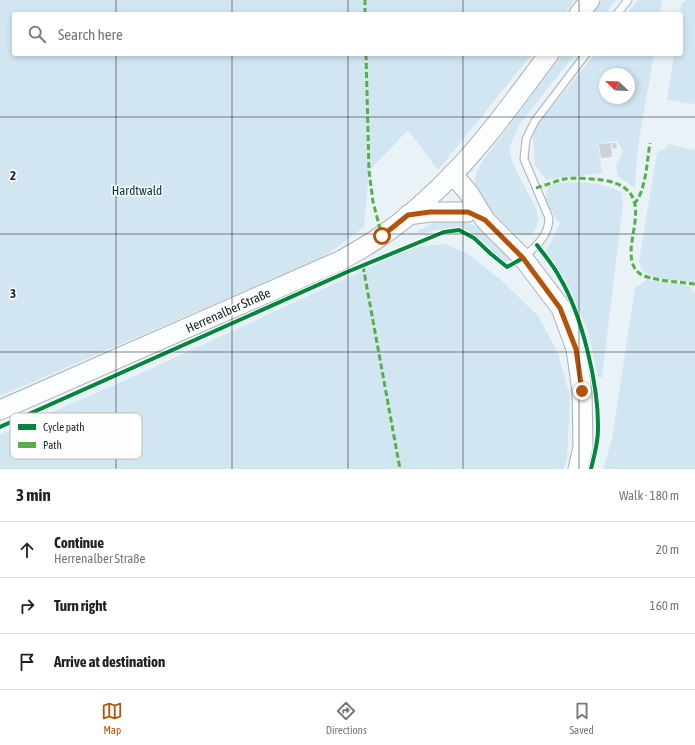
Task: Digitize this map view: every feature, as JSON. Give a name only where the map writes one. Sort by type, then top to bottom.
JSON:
[{"type":"main road","points":[[581,12],[590,0]]},
{"type":"main road","name":"Herrenalber Straße","points":[[0,410],[342,260],[382,236],[447,180],[488,134],[547,56]]},
{"type":"main road","points":[[447,180],[453,198],[468,212],[485,220]]},
{"type":"main road","points":[[447,180],[468,192],[485,220],[523,258],[560,308],[576,349],[582,391],[583,447],[578,469]]},
{"type":"main road","points":[[408,215],[430,212],[468,212]]},
{"type":"lane","points":[[619,12],[628,0]]},
{"type":"lane","points":[[523,258],[545,236],[549,226],[548,218],[524,159],[526,139],[535,121],[584,56]]},
{"type":"green space","name":"Hardtwald","points":[[0,0],[575,0],[566,12],[12,12],[12,56],[530,56],[438,170],[408,130],[369,171],[364,227],[322,258],[0,396]]},
{"type":"green space","points":[[602,0],[616,0],[607,12],[593,12]]},
{"type":"green space","points":[[638,0],[662,0],[660,12],[629,12]]},
{"type":"green space","points":[[687,0],[695,0],[695,104],[667,100],[674,56],[683,56],[683,12],[680,12],[681,4]]},
{"type":"green space","points":[[561,56],[573,56],[519,125],[509,148],[513,164],[537,211],[538,217],[536,228],[530,234],[521,235],[514,233],[497,216],[476,189],[475,177],[482,162]]},
{"type":"green space","points":[[593,56],[654,56],[637,154],[635,188],[618,176],[616,165],[623,152],[617,141],[598,143],[602,173],[546,180],[535,165],[533,138],[538,121],[552,107]]},
{"type":"green space","points":[[668,144],[695,150],[695,282],[657,278],[647,274],[639,261],[657,153],[666,148]]},
{"type":"green space","points":[[565,182],[594,184],[621,192],[623,203],[602,378],[598,377],[588,331],[569,287],[541,257],[551,242],[560,223],[545,202],[548,186]]},
{"type":"green space","points":[[457,220],[477,227],[513,259],[507,262],[476,237],[460,229],[446,228],[419,234],[417,231],[438,221]]},
{"type":"green space","points":[[446,244],[468,254],[501,280],[538,316],[558,353],[570,397],[567,458],[564,469],[0,469],[0,435],[10,431],[10,459],[142,459],[142,413],[50,413],[135,376],[414,247]]},
{"type":"green space","points":[[647,280],[681,284],[690,287],[695,293],[695,469],[603,469],[612,439],[635,288]]},
{"type":"building","points":[[611,143],[612,157],[601,158],[599,144]]},
{"type":"building","points":[[612,143],[616,143],[617,148],[613,149]]},
{"type":"marked path","points":[[365,0],[365,12]]},
{"type":"marked path","points":[[366,56],[369,171],[373,202],[382,236]]},
{"type":"marked path","points":[[634,204],[638,199],[644,184],[650,143]]},
{"type":"marked path","points":[[536,188],[569,178],[608,181],[624,188],[633,198],[636,210],[631,251],[632,263],[639,273],[650,278],[695,284]]},
{"type":"marked path","points":[[363,266],[400,469]]},
{"type":"cycle path","points":[[31,413],[347,272],[444,232],[459,230],[474,238],[507,267],[523,258]]},
{"type":"cycle path","points":[[537,245],[555,269],[568,293],[588,351],[598,412],[596,450],[591,469]]},
{"type":"cycle path","points":[[0,427],[10,423]]},
{"type":"route","points":[[382,236],[408,215],[447,211],[468,212],[485,220],[523,258],[543,282],[560,308],[576,349],[582,391]]}]
